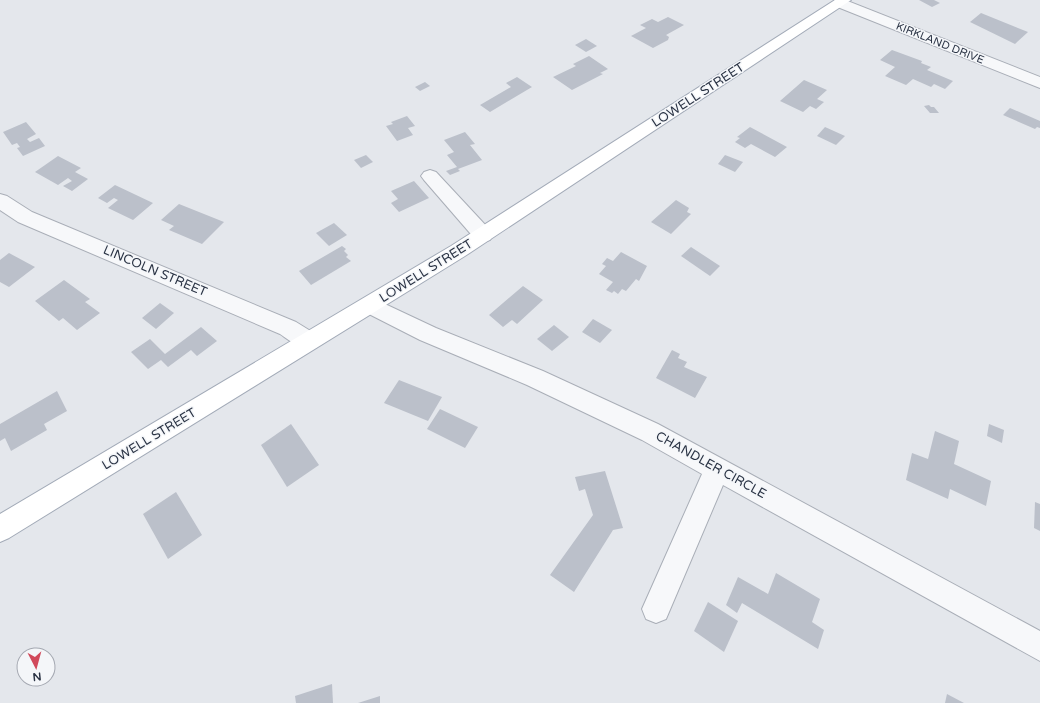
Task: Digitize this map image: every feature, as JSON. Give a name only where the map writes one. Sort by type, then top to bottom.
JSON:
[{"type":"main road","name":"LOWELL STREET","points":[[0,530],[370,305],[483,234],[842,1]]},
{"type":"street","name":"KIRKLAND DRIVE","points":[[842,1],[1040,83]]},
{"type":"street","points":[[430,176],[483,234]]},
{"type":"street","name":"LINCOLN STREET","points":[[0,202],[25,217],[288,328],[309,341]]},
{"type":"street","name":"CHANDLER CIRCLE","points":[[370,305],[428,334],[535,378],[650,432],[1040,647]]},
{"type":"street","points":[[656,609],[717,469]]},
{"type":"building","points":[[919,0],[934,0],[940,3],[932,7]]},
{"type":"building","points":[[981,13],[1028,32],[1015,44],[970,22]]},
{"type":"building","points":[[668,17],[684,25],[666,35],[669,37],[668,40],[653,48],[631,36],[646,28],[640,25],[652,19],[658,22]]},
{"type":"building","points":[[586,39],[597,46],[586,52],[575,45]]},
{"type":"building","points":[[892,50],[922,61],[921,63],[931,67],[927,70],[953,81],[945,89],[934,84],[931,87],[913,79],[906,85],[885,76],[895,67],[880,60]]},
{"type":"building","points":[[589,56],[608,69],[600,73],[603,74],[572,90],[553,77],[576,66],[573,64]]},
{"type":"building","points":[[517,77],[532,87],[490,112],[480,105],[511,87],[506,83]]},
{"type":"building","points":[[804,80],[827,90],[817,99],[824,102],[816,109],[810,106],[803,112],[780,101]]},
{"type":"building","points":[[425,82],[430,86],[420,91],[415,87]]},
{"type":"building","points":[[929,105],[934,107],[939,113],[930,113],[924,106]]},
{"type":"building","points":[[1010,108],[1040,121],[1040,128],[1037,127],[1035,129],[1003,115]]},
{"type":"building","points":[[407,116],[415,126],[408,128],[413,135],[397,141],[386,126],[393,124],[391,122]]},
{"type":"building","points":[[26,122],[36,134],[27,139],[30,142],[39,138],[45,146],[23,156],[17,148],[20,147],[17,143],[12,145],[3,132]]},
{"type":"building","points":[[750,127],[787,147],[775,157],[751,144],[745,148],[735,142],[740,138],[737,137]]},
{"type":"building","points":[[825,127],[845,136],[836,145],[817,136]]},
{"type":"building","points":[[465,132],[475,144],[470,145],[482,160],[458,169],[460,171],[450,175],[446,171],[457,167],[447,155],[454,152],[444,140]]},
{"type":"building","points":[[366,155],[373,162],[361,168],[354,160]]},
{"type":"building","points":[[725,155],[743,162],[735,172],[718,164]]},
{"type":"building","points":[[58,156],[81,168],[75,172],[88,179],[72,191],[63,186],[72,181],[68,178],[58,185],[35,172]]},
{"type":"building","points":[[414,181],[429,198],[399,212],[391,203],[398,199],[391,191]]},
{"type":"building","points":[[115,185],[153,203],[133,220],[108,208],[118,200],[114,198],[107,203],[98,198]]},
{"type":"building","points":[[676,200],[689,208],[687,212],[691,214],[671,234],[651,222]]},
{"type":"building","points":[[179,204],[224,222],[202,244],[169,230],[174,226],[161,220]]},
{"type":"building","points":[[334,223],[347,235],[329,246],[316,233]]},
{"type":"building","points":[[342,246],[346,249],[344,251],[348,255],[346,257],[351,261],[311,285],[299,271]]},
{"type":"building","points":[[691,247],[720,266],[710,276],[681,256]]},
{"type":"building","points":[[621,252],[647,266],[639,281],[636,279],[626,291],[622,289],[618,294],[614,291],[612,293],[606,290],[613,282],[599,274],[606,266],[602,264],[607,258],[613,261]]},
{"type":"building","points":[[9,253],[35,267],[9,287],[0,282],[0,260]]},
{"type":"building","points":[[64,280],[90,299],[85,302],[100,313],[77,330],[63,318],[59,321],[35,301]]},
{"type":"building","points":[[523,286],[543,300],[517,324],[512,320],[503,327],[489,315]]},
{"type":"building","points":[[160,303],[174,313],[156,329],[142,318]]},
{"type":"building","points":[[593,319],[612,330],[600,343],[582,332]]},
{"type":"building","points":[[554,325],[569,337],[552,351],[537,339]]},
{"type":"building","points":[[201,327],[217,341],[197,356],[191,350],[168,367],[161,360],[148,369],[131,352],[150,339],[165,354]]},
{"type":"building","points":[[672,350],[680,354],[678,358],[687,362],[684,367],[707,377],[695,398],[656,378]]},
{"type":"building","points":[[399,380],[442,397],[428,421],[384,403]]},
{"type":"building","points":[[57,391],[67,411],[44,424],[47,430],[11,451],[5,438],[0,441],[0,424]]},
{"type":"building","points":[[440,409],[478,427],[465,448],[427,429]]},
{"type":"building","points":[[291,424],[319,465],[287,487],[261,445]]},
{"type":"building","points":[[989,424],[1004,430],[1002,443],[987,436]]},
{"type":"building","points":[[935,431],[959,441],[954,464],[991,481],[986,506],[950,489],[948,499],[906,480],[912,453],[928,459]]},
{"type":"building","points":[[605,471],[623,528],[613,530],[574,592],[550,575],[593,515],[585,489],[579,491],[575,477]]},
{"type":"building","points":[[176,492],[202,535],[168,559],[143,514]]},
{"type":"building","points":[[1035,502],[1040,504],[1040,531],[1034,528]]},
{"type":"building","points":[[776,573],[820,599],[812,622],[824,630],[818,649],[742,603],[737,613],[726,605],[738,577],[768,594]]},
{"type":"building","points":[[708,602],[738,621],[724,652],[694,631]]},
{"type":"building","points":[[332,684],[333,703],[296,703],[295,696]]},
{"type":"building","points":[[947,694],[964,703],[945,703]]},
{"type":"building","points":[[380,696],[380,703],[358,703]]}]
